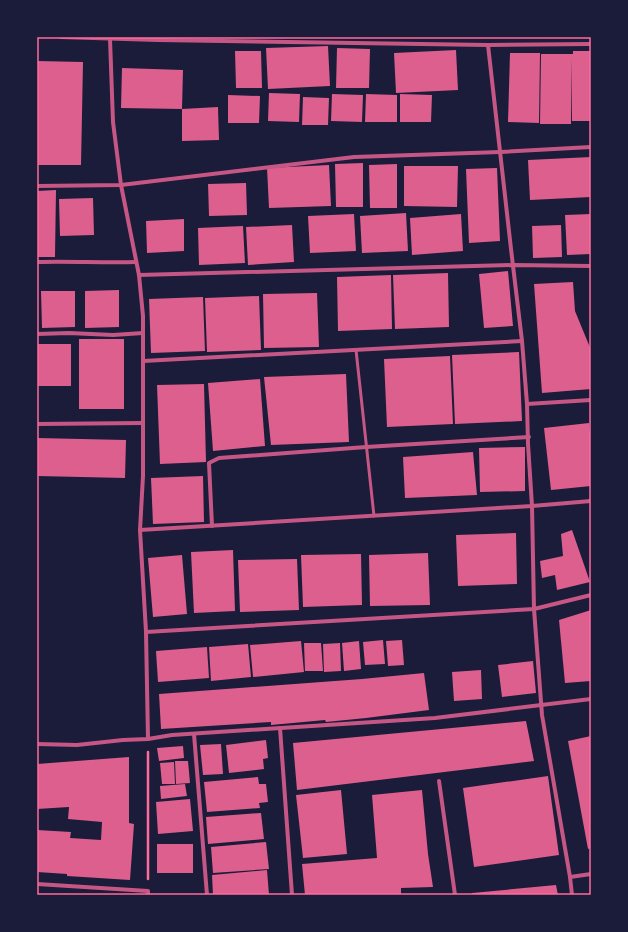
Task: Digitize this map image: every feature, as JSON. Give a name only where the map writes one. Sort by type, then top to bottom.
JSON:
[{"type":"street","points":[[62,37],[488,45],[591,44]]},
{"type":"street","points":[[110,39],[114,122],[121,185],[139,275],[143,316],[143,476],[140,530],[146,632],[148,739]]},
{"type":"street","points":[[488,45],[522,341],[532,506],[534,609],[542,715],[572,895]]},
{"type":"street","points":[[37,186],[121,185],[354,157],[591,147]]},
{"type":"street","points":[[37,262],[136,262]]},
{"type":"street","points":[[139,275],[513,265],[591,266]]},
{"type":"street","points":[[37,334],[69,333],[113,335],[143,333]]},
{"type":"street","points":[[143,361],[522,341]]},
{"type":"street","points":[[527,404],[591,400]]},
{"type":"street","points":[[37,424],[143,423]]},
{"type":"street","points":[[212,526],[210,463],[220,458],[366,447],[528,438]]},
{"type":"street","points":[[140,530],[532,506],[591,501]]},
{"type":"street","points":[[146,632],[534,609],[591,595]]},
{"type":"street","points":[[37,744],[77,745],[148,739],[172,735],[435,718],[591,700]]},
{"type":"street","points":[[280,728],[292,895]]},
{"type":"street","points":[[194,734],[207,895]]},
{"type":"street","points":[[439,781],[455,895]]},
{"type":"street","points":[[570,878],[591,874]]},
{"type":"street","points":[[37,884],[148,893]]},
{"type":"lane","points":[[356,350],[374,516]]},
{"type":"path","points":[[148,739],[148,893]]},
{"type":"building","points":[[328,46],[330,86],[268,89],[266,48]]},
{"type":"building","points":[[337,48],[370,49],[369,88],[336,88]]},
{"type":"building","points":[[456,50],[458,90],[396,93],[394,53]]},
{"type":"building","points":[[235,51],[261,51],[262,88],[236,88]]},
{"type":"building","points":[[573,51],[591,51],[591,121],[572,121],[572,58],[571,124],[540,124],[541,54],[573,54]]},
{"type":"building","points":[[510,53],[540,53],[539,123],[508,122]]},
{"type":"building","points":[[37,61],[83,62],[81,165],[37,165]]},
{"type":"building","points":[[122,68],[183,70],[182,109],[121,108]]},
{"type":"building","points":[[269,93],[300,94],[299,122],[268,121]]},
{"type":"building","points":[[332,94],[363,95],[362,122],[331,121]]},
{"type":"building","points":[[366,94],[397,95],[397,122],[365,122]]},
{"type":"building","points":[[400,94],[432,95],[431,122],[400,122]]},
{"type":"building","points":[[228,95],[260,96],[259,123],[228,123]]},
{"type":"building","points":[[303,97],[329,98],[328,125],[302,125]]},
{"type":"building","points":[[218,107],[219,140],[182,141],[182,109]]},
{"type":"building","points":[[591,157],[591,197],[530,200],[528,160]]},
{"type":"building","points":[[363,163],[363,207],[336,207],[335,164]]},
{"type":"building","points":[[397,164],[397,208],[370,208],[369,165]]},
{"type":"building","points":[[329,165],[331,206],[269,208],[267,168]]},
{"type":"building","points":[[404,166],[458,166],[457,207],[404,206]]},
{"type":"building","points":[[497,168],[500,241],[469,243],[466,169]]},
{"type":"building","points":[[246,183],[247,215],[209,216],[208,184]]},
{"type":"building","points":[[56,190],[55,257],[37,257],[37,191]]},
{"type":"building","points":[[93,198],[94,235],[60,236],[59,199]]},
{"type":"building","points":[[406,213],[408,251],[362,253],[360,216]]},
{"type":"building","points":[[354,214],[356,251],[310,253],[308,216]]},
{"type":"building","points":[[461,214],[463,251],[412,255],[410,218]]},
{"type":"building","points":[[591,214],[591,254],[567,255],[565,215]]},
{"type":"building","points":[[184,219],[184,251],[147,253],[146,221]]},
{"type":"building","points":[[292,225],[294,262],[248,265],[246,227]]},
{"type":"building","points":[[561,225],[562,257],[533,258],[532,226]]},
{"type":"building","points":[[243,226],[245,263],[199,265],[198,228]]},
{"type":"building","points":[[508,271],[513,326],[484,328],[479,274]]},
{"type":"building","points":[[448,273],[449,327],[395,329],[393,275]]},
{"type":"building","points":[[391,275],[392,329],[338,331],[337,277]]},
{"type":"building","points":[[573,282],[575,311],[591,350],[591,389],[542,393],[534,284]]},
{"type":"building","points":[[119,290],[119,327],[85,328],[85,291]]},
{"type":"building","points":[[41,291],[75,291],[75,327],[42,328]]},
{"type":"building","points":[[317,293],[319,347],[264,348],[263,294]]},
{"type":"building","points":[[259,296],[261,350],[207,352],[205,298]]},
{"type":"building","points":[[203,297],[205,351],[151,353],[149,299]]},
{"type":"building","points":[[79,339],[124,339],[124,409],[79,409]]},
{"type":"building","points":[[37,344],[71,344],[71,386],[37,386]]},
{"type":"building","points":[[519,352],[522,421],[455,424],[452,355]]},
{"type":"building","points":[[450,356],[453,424],[387,427],[384,359]]},
{"type":"building","points":[[346,374],[349,442],[271,445],[264,377]]},
{"type":"building","points":[[260,379],[265,446],[213,451],[208,383]]},
{"type":"building","points":[[204,384],[206,462],[160,464],[157,385]]},
{"type":"building","points":[[589,423],[591,446],[591,486],[551,490],[544,428]]},
{"type":"building","points":[[37,438],[126,440],[125,478],[37,476]]},
{"type":"building","points":[[525,447],[525,491],[480,492],[479,448]]},
{"type":"building","points":[[473,452],[477,495],[405,498],[403,457]]},
{"type":"building","points":[[203,476],[204,522],[153,524],[151,478]]},
{"type":"building","points":[[572,530],[590,582],[557,590],[555,575],[542,578],[540,561],[563,556],[561,534]]},
{"type":"building","points":[[516,533],[517,584],[458,586],[456,535]]},
{"type":"building","points":[[233,550],[235,611],[194,613],[191,552]]},
{"type":"building","points":[[428,553],[430,605],[370,606],[369,555]]},
{"type":"building","points":[[361,554],[362,605],[303,607],[301,555]]},
{"type":"building","points":[[182,555],[187,614],[153,617],[148,558]]},
{"type":"building","points":[[297,559],[299,610],[240,612],[238,560]]},
{"type":"building","points":[[591,610],[591,681],[565,683],[559,620]]},
{"type":"building","points":[[383,640],[385,664],[365,665],[363,642]]},
{"type":"building","points":[[402,640],[404,665],[388,666],[386,641]]},
{"type":"building","points":[[301,641],[304,672],[253,677],[250,645]]},
{"type":"building","points":[[359,641],[361,669],[344,671],[342,643]]},
{"type":"building","points":[[304,643],[321,643],[323,671],[305,671]]},
{"type":"building","points":[[340,643],[341,671],[324,672],[323,644]]},
{"type":"building","points":[[248,644],[251,677],[211,681],[209,647]]},
{"type":"building","points":[[207,647],[209,678],[158,682],[156,651]]},
{"type":"building","points":[[533,661],[536,693],[502,697],[498,665]]},
{"type":"building","points":[[481,670],[482,699],[454,701],[452,672]]},
{"type":"building","points":[[424,673],[429,710],[326,722],[325,720],[271,725],[271,722],[161,729],[159,694]]},
{"type":"building","points":[[526,721],[534,761],[297,790],[293,743]]},
{"type":"building","points":[[591,736],[591,848],[588,849],[568,741]]},
{"type":"building","points":[[266,740],[268,758],[263,759],[264,769],[229,773],[226,745]]},
{"type":"building","points":[[221,744],[223,774],[203,775],[200,745]]},
{"type":"building","points":[[183,746],[184,758],[159,761],[157,748]]},
{"type":"building","points":[[129,757],[129,823],[134,824],[130,880],[67,876],[67,874],[37,872],[37,830],[71,832],[70,838],[101,840],[102,822],[68,819],[69,807],[37,809],[37,764]]},
{"type":"building","points":[[175,761],[188,761],[190,783],[176,784]]},
{"type":"building","points":[[174,762],[175,784],[162,784],[160,763]]},
{"type":"building","points":[[548,776],[559,855],[474,867],[463,788]]},
{"type":"building","points":[[258,777],[259,784],[266,784],[268,802],[259,803],[260,808],[207,812],[204,782]]},
{"type":"building","points":[[185,784],[187,796],[161,799],[160,786]]},
{"type":"building","points":[[341,790],[347,854],[303,858],[296,795]]},
{"type":"building","points":[[422,790],[428,854],[433,887],[401,888],[401,895],[305,895],[302,864],[377,858],[372,795]]},
{"type":"building","points":[[190,799],[193,831],[158,834],[156,802]]},
{"type":"building","points":[[261,813],[264,839],[208,844],[206,817]]},
{"type":"building","points":[[266,842],[269,869],[213,873],[211,847]]},
{"type":"building","points":[[157,844],[193,844],[193,873],[157,873]]},
{"type":"building","points":[[267,870],[269,895],[213,895],[212,875]]},
{"type":"building","points":[[556,885],[558,895],[472,895],[472,893]]}]
